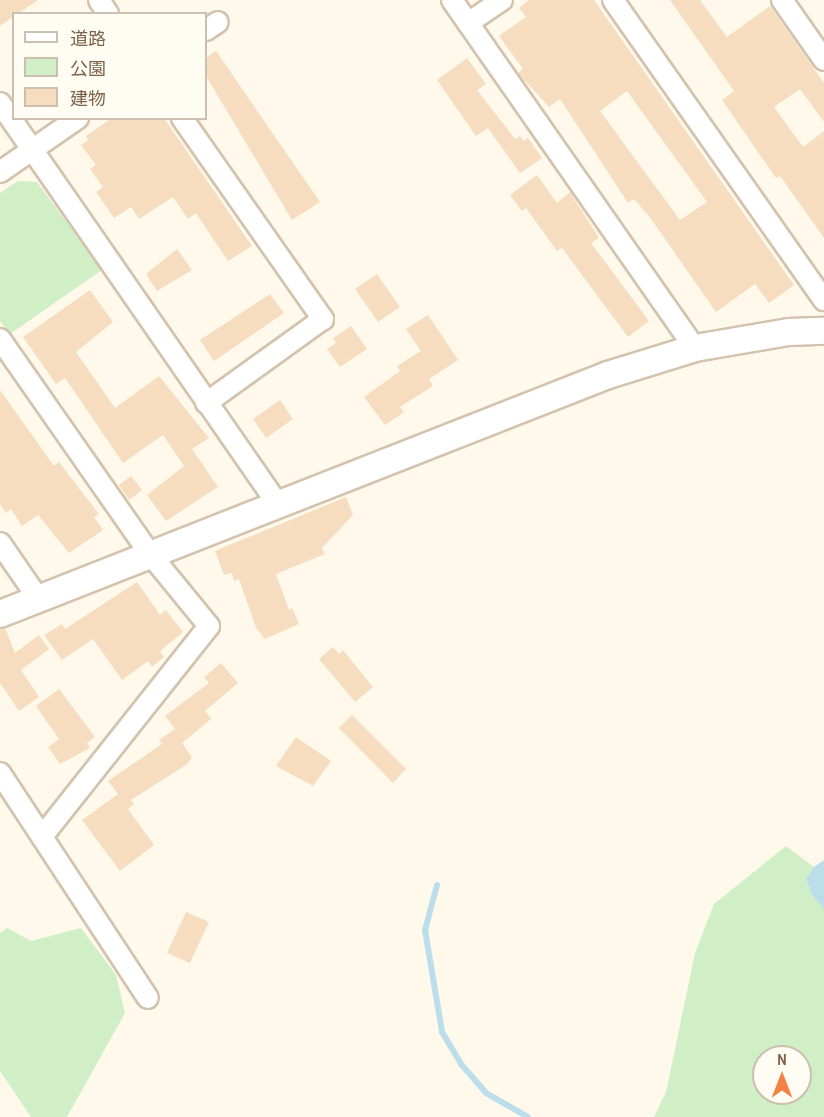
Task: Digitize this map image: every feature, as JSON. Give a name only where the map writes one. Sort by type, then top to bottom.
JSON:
[{"type":"street","points":[[452,0],[695,348]]},
{"type":"street","points":[[468,23],[502,0]]},
{"type":"street","points":[[613,0],[824,300]]},
{"type":"street","points":[[782,0],[824,60]]},
{"type":"street","points":[[0,103],[278,505]]},
{"type":"street","points":[[0,172],[75,120]]},
{"type":"street","points":[[183,120],[323,318],[206,403]]},
{"type":"street","points":[[0,614],[608,375],[695,348],[789,332],[824,332]]},
{"type":"street","points":[[0,339],[150,554],[209,626],[42,837]]},
{"type":"street","points":[[0,543],[38,598]]},
{"type":"street","points":[[0,773],[148,998]]},
{"type":"green space","points":[[18,181],[37,182],[102,270],[10,334],[0,321],[0,193]]},
{"type":"green space","points":[[786,846],[814,867],[806,880],[811,894],[824,908],[824,1117],[654,1117],[666,1092],[695,953],[714,904]]},
{"type":"green space","points":[[7,928],[31,941],[81,928],[116,975],[125,1013],[67,1117],[31,1117],[0,1071],[0,933]]},
{"type":"water","points":[[824,860],[823,908],[811,894],[806,879],[814,867]]},
{"type":"building","points":[[0,0],[38,0],[20,12],[12,12],[12,18],[0,26]]},
{"type":"building","points":[[529,0],[594,0],[794,285],[769,303],[755,284],[716,312],[651,219],[634,199],[628,203],[560,99],[549,107],[518,73],[523,69],[499,36],[526,17],[519,8]],"holes":[[[627,91],[707,202],[680,220],[600,111]]]},
{"type":"building","points":[[670,0],[700,0],[727,37],[770,6],[824,83],[824,122],[800,89],[774,107],[803,147],[824,131],[824,238],[780,176],[776,178],[722,100],[734,91]]},
{"type":"building","points":[[216,51],[320,202],[292,220],[207,78],[207,57]]},
{"type":"building","points":[[467,58],[486,84],[477,90],[515,139],[520,136],[524,141],[528,138],[542,158],[520,173],[488,128],[476,136],[437,80]]},
{"type":"building","points":[[109,120],[165,120],[252,246],[228,261],[196,213],[188,219],[173,197],[139,219],[131,207],[114,218],[96,192],[103,187],[90,169],[96,165],[81,145],[88,140],[86,136]]},
{"type":"building","points":[[537,175],[557,203],[570,192],[599,238],[591,243],[649,321],[628,337],[562,248],[557,251],[526,208],[522,211],[510,195]]},
{"type":"building","points":[[177,249],[192,270],[157,291],[146,274]]},
{"type":"building","points":[[377,274],[400,307],[378,322],[355,289]]},
{"type":"building","points":[[90,290],[113,322],[76,352],[115,408],[159,376],[209,438],[192,449],[218,487],[166,521],[147,495],[184,466],[163,435],[123,463],[65,378],[56,384],[23,337]]},
{"type":"building","points":[[270,294],[284,313],[214,361],[200,340]]},
{"type":"building","points":[[428,315],[458,360],[429,379],[433,386],[400,407],[404,412],[385,425],[364,397],[400,371],[397,366],[421,351],[406,329]]},
{"type":"building","points":[[351,326],[367,349],[340,367],[327,349],[336,343],[333,338]]},
{"type":"building","points":[[0,390],[54,466],[59,462],[99,514],[94,517],[103,530],[69,553],[38,515],[22,526],[11,509],[6,513],[0,504]]},
{"type":"building","points":[[280,400],[293,419],[266,438],[253,419]]},
{"type":"building","points":[[131,476],[142,490],[129,500],[119,485]]},
{"type":"building","points":[[346,497],[353,515],[322,548],[325,554],[276,574],[289,610],[292,608],[299,624],[265,639],[256,628],[239,579],[234,581],[232,573],[224,575],[215,551]]},
{"type":"building","points":[[137,582],[160,615],[166,610],[183,632],[160,651],[164,657],[152,667],[148,661],[122,680],[93,639],[62,660],[44,635],[62,624],[65,629]]},
{"type":"building","points":[[5,628],[15,653],[39,635],[49,649],[21,670],[39,697],[19,711],[0,683],[0,629]]},
{"type":"building","points":[[333,647],[339,654],[343,650],[373,687],[355,702],[319,659]]},
{"type":"building","points":[[221,663],[238,683],[205,711],[211,719],[182,743],[192,758],[186,765],[131,800],[134,804],[128,809],[154,845],[120,871],[82,820],[118,794],[108,781],[162,744],[159,740],[175,729],[165,716],[209,683],[204,677]]},
{"type":"building","points":[[59,689],[95,737],[87,743],[90,748],[60,764],[48,747],[59,739],[36,706]]},
{"type":"building","points":[[352,715],[406,769],[393,783],[339,728]]},
{"type":"building","points":[[296,737],[331,761],[313,786],[276,766]]},
{"type":"building","points":[[186,912],[209,922],[190,963],[167,953]]},
{"type":"waterway","points":[[437,885],[425,930],[442,1032],[461,1064],[486,1093],[528,1117]]}]
